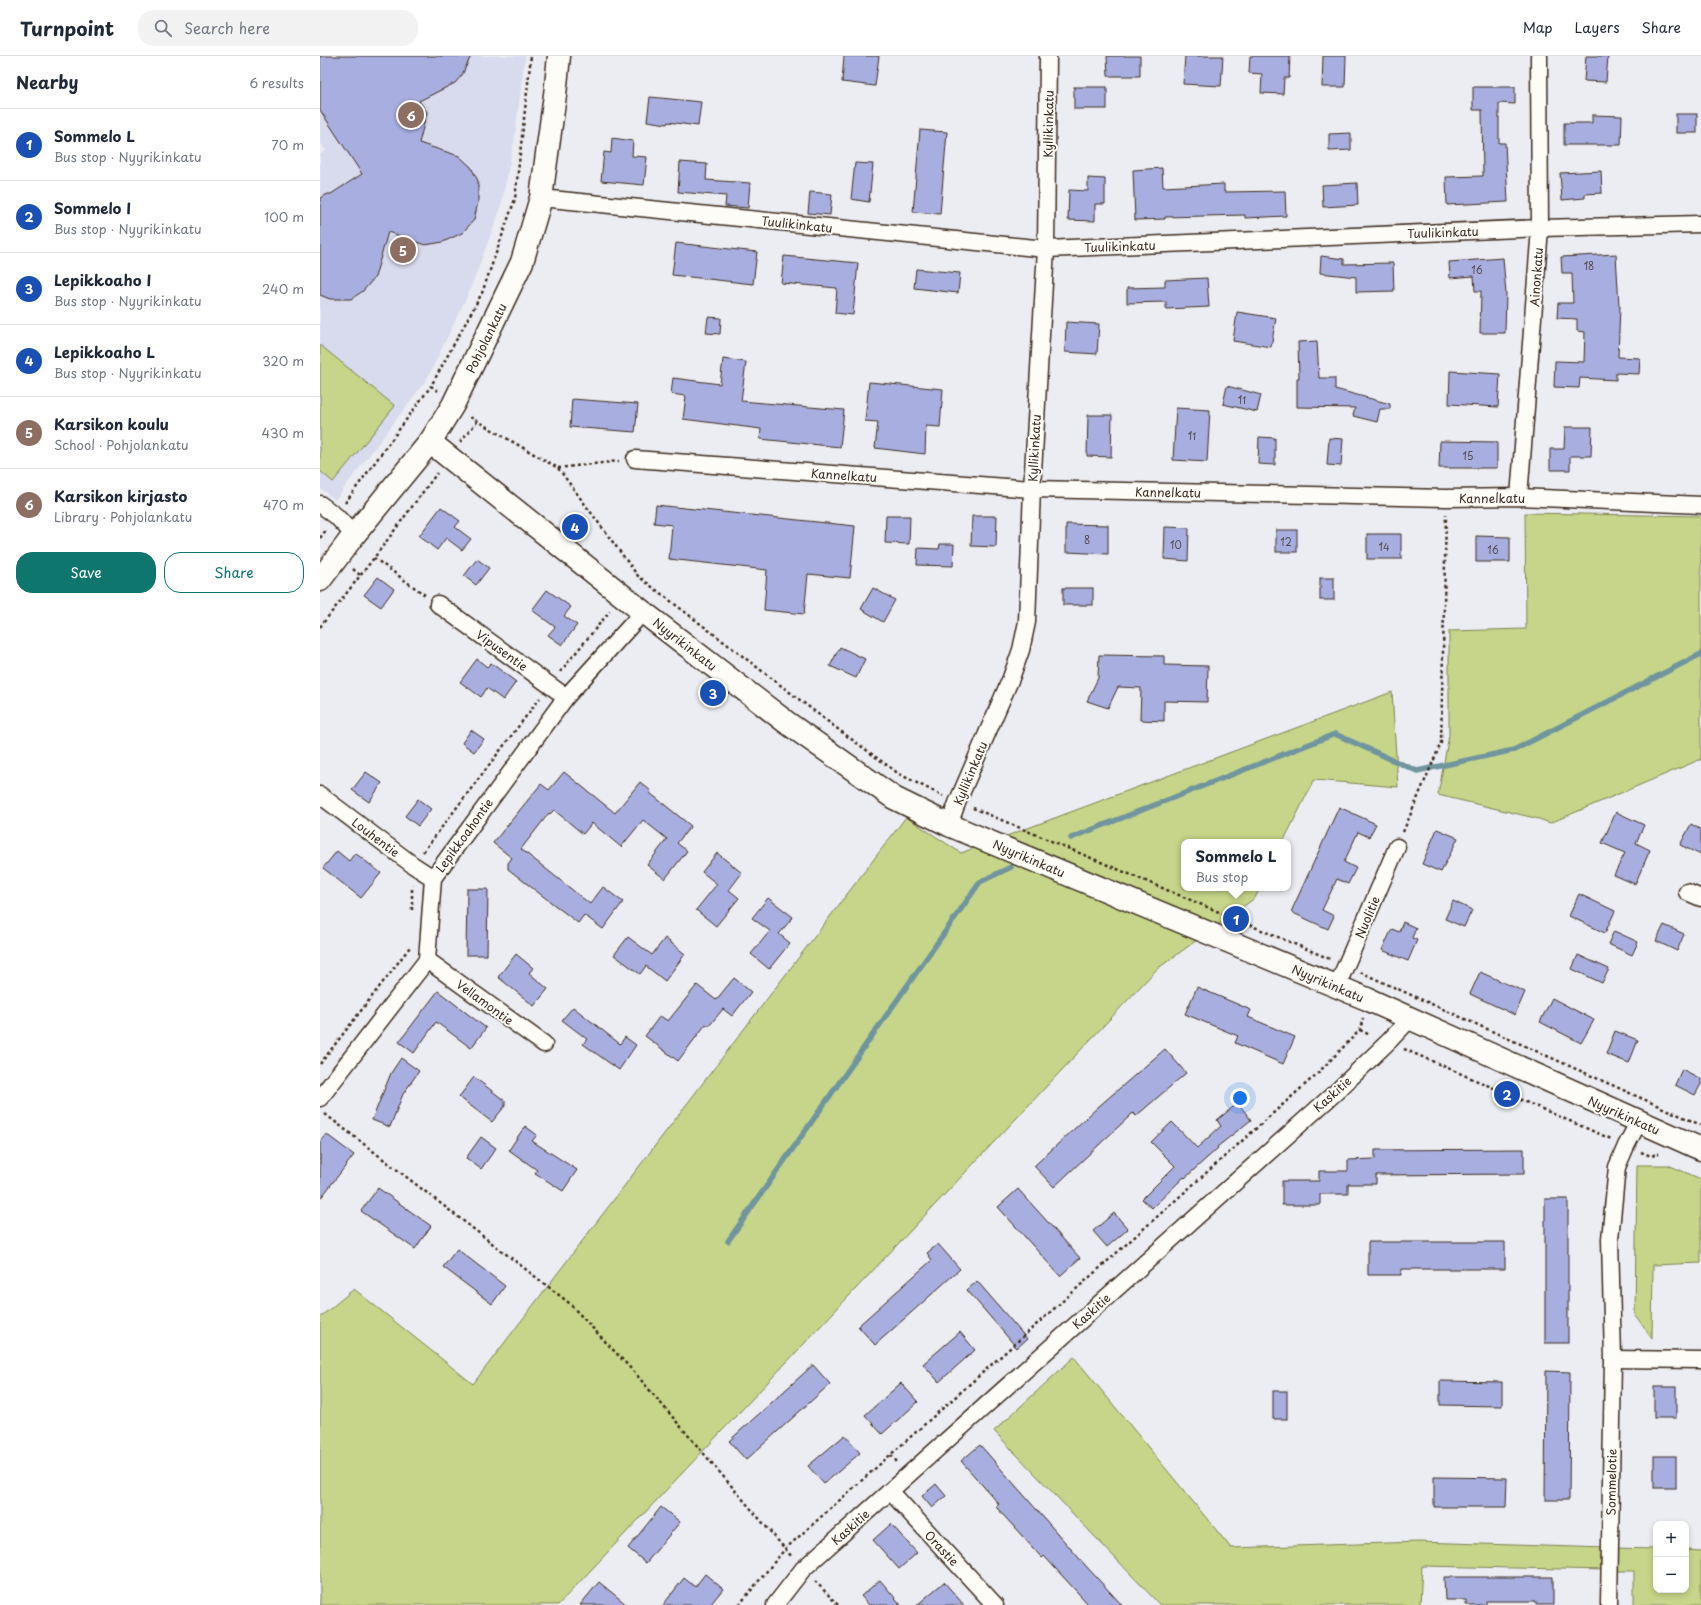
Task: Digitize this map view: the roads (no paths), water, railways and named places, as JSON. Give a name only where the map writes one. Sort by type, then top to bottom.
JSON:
[{"type":"street","name":"Pohjolankatu","points":[[320,580],[354,535],[430,442],[454,405],[522,262],[541,198],[559,56]]},
{"type":"street","name":"Kyllikinkatu","points":[[949,825],[957,803],[1012,678],[1021,650],[1027,622],[1032,489],[1046,249],[1048,56]]},
{"type":"street","name":"Ainonkatu","points":[[1519,497],[1540,228],[1539,56]]},
{"type":"street","name":"Tuulikinkatu","points":[[541,198],[1046,249],[1540,228],[1701,224]]},
{"type":"street","name":"Nyyrikinkatu","points":[[430,442],[643,612],[786,722],[894,798],[949,825],[1367,999],[1701,1149]]},
{"type":"street","name":"Kannelkatu","points":[[636,459],[1032,489],[1446,498],[1519,497],[1701,505]]},
{"type":"street","points":[[320,504],[336,516],[354,535]]},
{"type":"street","name":"Vipusentie","points":[[438,604],[566,697]]},
{"type":"street","name":"Lepikkoahontie","points":[[426,960],[433,878],[566,697],[643,612]]},
{"type":"street","name":"Louhentie","points":[[320,795],[413,865],[433,878]]},
{"type":"street","name":"Nuolitie","points":[[1337,986],[1397,847]]},
{"type":"street","points":[[320,1098],[426,960]]},
{"type":"street","name":"Vellamontie","points":[[426,960],[544,1044]]},
{"type":"street","name":"Kaskitie","points":[[776,1605],[803,1569],[1336,1092],[1410,1019]]},
{"type":"street","name":"Sommelotie","points":[[1609,1605],[1613,1359],[1610,1239],[1617,1167],[1639,1121]]},
{"type":"street","points":[[1613,1359],[1701,1360]]},
{"type":"street","name":"Orastie","points":[[890,1492],[995,1605]]},
{"type":"waterway","points":[[1071,838],[1335,734],[1417,771],[1514,750],[1701,654]]},
{"type":"waterway","points":[[728,1241],[980,882],[1011,867]]},
{"type":"place","name":"Karsikon kirjasto","points":[[411,115]]},
{"type":"place","name":"Karsikon koulu","points":[[403,250]]},
{"type":"place","name":"Lepikkoaho L","points":[[575,527]]},
{"type":"place","name":"Lepikkoaho I","points":[[713,693]]},
{"type":"place","name":"Sommelo L","points":[[1236,919]]},
{"type":"place","name":"Sommelo I","points":[[1507,1094]]}]
